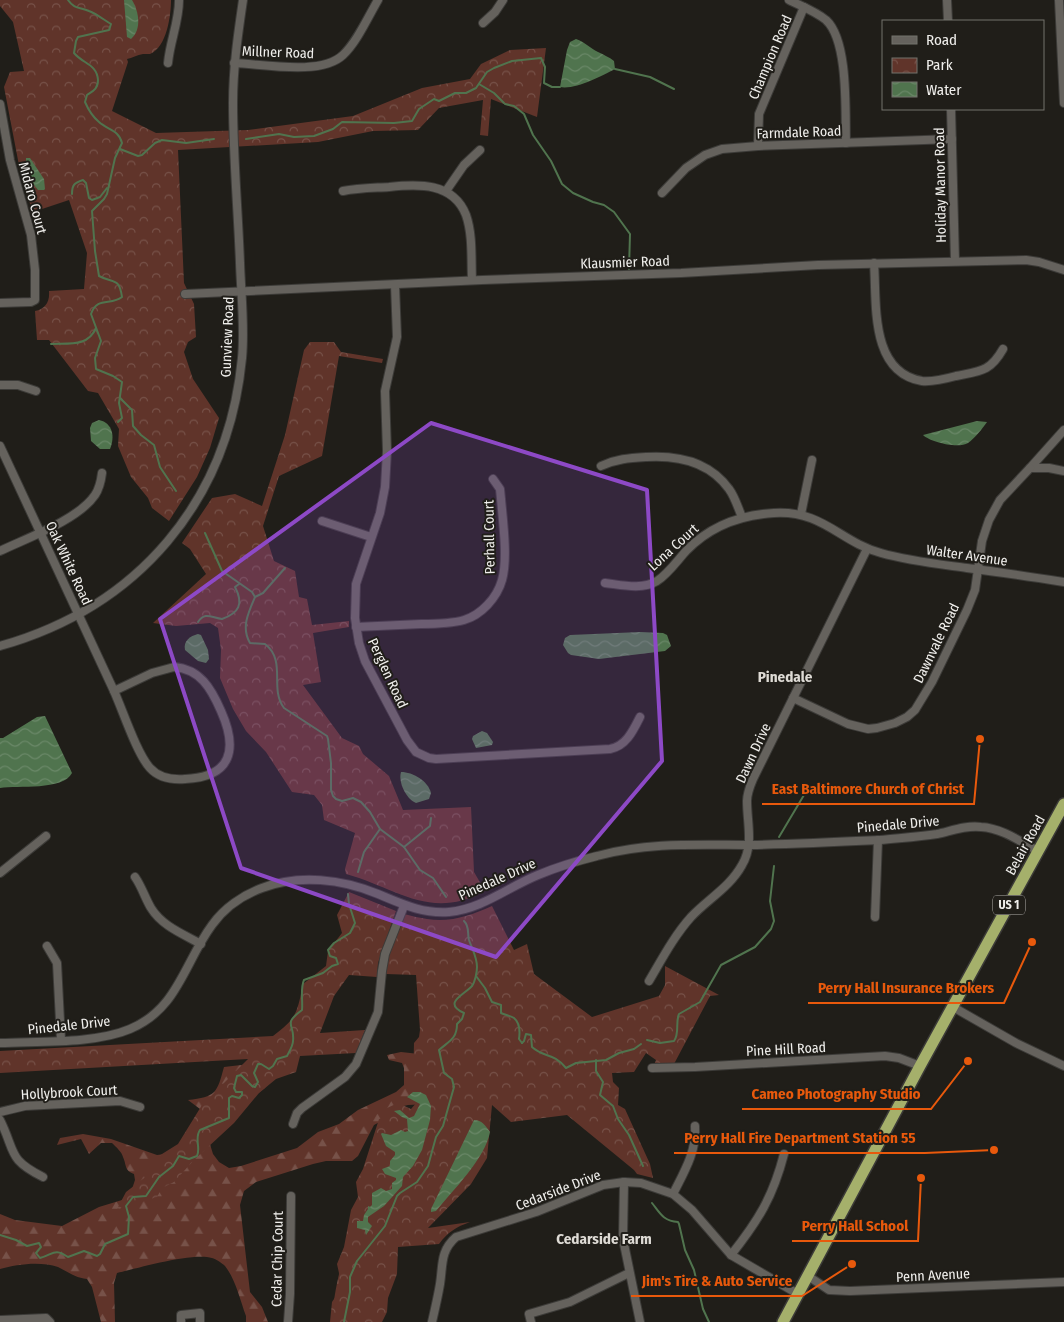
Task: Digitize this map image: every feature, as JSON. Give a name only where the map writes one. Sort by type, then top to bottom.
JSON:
[{"type":"highway","name":"Belair Road","points":[[782,1322],[1064,804]]},
{"type":"street","points":[[168,63],[170,44],[178,21],[179,0]]},
{"type":"street","name":"Gunview Road","points":[[0,646],[38,633],[79,615],[117,591],[177,531],[194,507],[209,478],[228,427],[240,376],[241,292],[233,103],[234,63],[243,0]]},
{"type":"street","name":"Millner Road","points":[[234,63],[310,68],[332,62],[350,47],[378,0]]},
{"type":"street","points":[[483,23],[495,12],[503,0]]},
{"type":"street","points":[[788,0],[816,13],[828,21],[838,40],[842,53],[846,143]]},
{"type":"street","points":[[947,0],[948,20]]},
{"type":"street","points":[[1059,0],[1064,103]]},
{"type":"street","name":"Champion Road","points":[[758,146],[759,114],[804,7]]},
{"type":"street","name":"Midaro Court","points":[[0,104],[10,160],[31,235],[35,270],[35,300],[31,302],[0,303]]},
{"type":"street","name":"Holiday Manor Road","points":[[951,110],[955,261]]},
{"type":"street","name":"Farmdale Road","points":[[662,193],[686,168],[705,156],[722,149],[952,138]]},
{"type":"street","points":[[446,191],[469,159],[480,150]]},
{"type":"street","points":[[343,191],[414,185],[430,186],[446,191],[458,202],[466,215],[470,239],[472,280]]},
{"type":"street","name":"Klausmier Road","points":[[185,294],[874,263],[1026,260],[1064,270]]},
{"type":"street","points":[[874,263],[878,331],[887,357],[898,370],[923,381],[950,378],[985,369],[993,364],[1003,349]]},
{"type":"street","name":"Perglen Road","points":[[395,285],[396,337],[385,391],[387,470],[380,513],[356,584],[356,627],[359,643],[369,669],[407,740],[416,752],[436,759],[614,748],[626,740],[640,717]]},
{"type":"street","points":[[0,385],[18,384],[36,391]]},
{"type":"street","name":"Dawnvale Road","points":[[793,698],[858,728],[868,729],[887,726],[907,716],[922,700],[958,630],[975,590],[982,541],[989,520],[1000,500],[1064,430]]},
{"type":"street","name":"Oak White Road","points":[[0,446],[144,759],[158,774],[176,780],[196,778],[215,772],[227,759],[231,750],[229,730],[214,696],[201,677],[193,671],[174,666],[152,673],[114,691]]},
{"type":"street","points":[[601,466],[617,459],[630,458],[665,456],[688,460],[706,468],[723,481],[733,495],[742,517]]},
{"type":"street","points":[[801,514],[812,460]]},
{"type":"street","points":[[1030,468],[1049,468],[1064,471]]},
{"type":"street","points":[[0,550],[60,522],[86,505],[99,488],[102,473]]},
{"type":"street","name":"Perhall Court","points":[[356,627],[442,623],[464,620],[486,607],[500,587],[504,567],[500,489],[494,480]]},
{"type":"street","name":"Lona Court","points":[[605,583],[642,586],[657,580],[702,537],[723,524],[742,517],[776,513],[801,514],[827,525],[867,549]]},
{"type":"street","points":[[322,522],[372,537]]},
{"type":"street","name":"Walter Avenue","points":[[867,549],[902,559],[1064,582]]},
{"type":"street","name":"Dawn Drive","points":[[649,981],[670,944],[683,927],[730,882],[742,865],[750,845],[747,799],[749,789],[867,549]]},
{"type":"street","name":"Pinedale Drive","points":[[0,1043],[93,1038],[129,1030],[152,1016],[176,990],[214,922],[228,908],[248,894],[275,884],[304,880],[335,881],[377,893],[404,906],[434,912],[459,910],[485,902],[536,875],[571,863],[617,851],[662,845],[750,845],[878,840],[919,837],[979,826],[995,829],[1038,851]]},
{"type":"street","points":[[0,873],[46,836]]},
{"type":"street","points":[[875,917],[878,840]]},
{"type":"street","points":[[135,877],[150,907],[158,918],[165,924],[201,944]]},
{"type":"street","points":[[293,1124],[297,1113],[302,1108],[344,1077],[356,1064],[378,1012],[385,954],[404,906]]},
{"type":"street","points":[[47,946],[57,963],[61,1040]]},
{"type":"street","points":[[953,1007],[1016,1043],[1064,1066]]},
{"type":"street","name":"Pine Hill Road","points":[[652,1068],[884,1056],[899,1058],[920,1066]]},
{"type":"street","name":"Hollybrook Court","points":[[0,1112],[25,1106],[120,1101],[140,1107]]},
{"type":"street","points":[[0,1120],[16,1159],[24,1168],[43,1177]]},
{"type":"street","points":[[673,1194],[691,1156],[696,1137],[695,1126]]},
{"type":"street","points":[[731,1255],[763,1212],[774,1188],[784,1154]]},
{"type":"street","points":[[624,1182],[623,1238],[640,1322]]},
{"type":"street","name":"Cedarside Drive","points":[[432,1322],[440,1283],[442,1259],[446,1249],[456,1237],[506,1223],[603,1185],[624,1182],[641,1183],[673,1194],[692,1210],[731,1255],[798,1294]]},
{"type":"street","name":"Cedar Chip Court","points":[[288,1322],[291,1196]]},
{"type":"street","points":[[531,1322],[529,1314],[570,1302],[629,1274]]},
{"type":"street","name":"Penn Avenue","points":[[808,1276],[829,1290],[850,1291],[1064,1282]]},
{"type":"street","points":[[181,1322],[181,1315],[200,1313],[200,1322]]},
{"type":"street","points":[[1,1322],[1,1320],[46,1318],[50,1322]]},
{"type":"highlighted area","points":[[431,423],[647,490],[662,761],[496,957],[241,868],[160,619]]},
{"type":"green space","points":[[0,0],[171,0],[169,22],[164,38],[156,50],[150,54],[141,54],[127,59],[128,62],[112,111],[156,133],[248,130],[353,116],[422,88],[470,79],[481,64],[510,50],[546,48],[537,117],[491,99],[488,136],[480,135],[483,100],[439,108],[418,130],[373,131],[318,142],[178,150],[184,283],[194,304],[196,337],[188,342],[184,352],[193,379],[219,418],[210,448],[197,477],[169,521],[152,508],[148,498],[131,477],[118,446],[119,429],[98,393],[88,391],[49,340],[37,340],[35,311],[42,309],[46,304],[49,298],[49,291],[84,289],[87,253],[69,200],[33,212],[22,181],[4,87],[10,72],[24,71],[13,22],[0,6]]},
{"type":"green space","points":[[310,342],[334,342],[341,352],[383,359],[382,363],[339,356],[322,456],[279,476],[263,526],[274,561],[295,571],[299,597],[307,599],[312,625],[349,621],[349,627],[313,633],[321,682],[303,685],[342,738],[359,746],[363,754],[389,776],[403,810],[471,807],[474,872],[485,891],[465,899],[447,903],[414,899],[346,874],[345,869],[355,833],[324,820],[322,805],[314,795],[292,792],[266,752],[246,731],[233,709],[220,678],[221,650],[218,628],[210,623],[176,626],[153,623],[206,574],[190,549],[182,543],[212,498],[235,494],[262,506],[285,435],[304,350]]},
{"type":"green space","points":[[349,892],[396,911],[378,963],[377,977],[349,975],[334,996],[320,1033],[365,1030],[356,1053],[300,1056],[296,1072],[276,1079],[259,1093],[234,1123],[194,1160],[174,1182],[162,1188],[157,1197],[117,1209],[126,1192],[148,1175],[154,1159],[178,1144],[202,1105],[248,1059],[0,1073],[0,1051],[273,1036],[295,1014],[303,984],[326,966],[328,951],[342,933],[337,915]]},
{"type":"green space","points":[[492,906],[514,950],[527,944],[534,974],[592,1017],[659,996],[665,985],[665,966],[719,995],[710,996],[674,1064],[654,1065],[656,1060],[646,1053],[634,1072],[612,1073],[613,1082],[619,1088],[618,1105],[625,1109],[650,1164],[653,1178],[637,1174],[567,1115],[511,1122],[492,1105],[487,1158],[471,1184],[428,1228],[470,1222],[453,1230],[439,1244],[398,1247],[397,1274],[388,1298],[387,1312],[382,1322],[330,1322],[332,1302],[338,1293],[339,1273],[337,1264],[344,1247],[351,1210],[358,1197],[356,1182],[363,1169],[379,1119],[387,1116],[387,1108],[398,1103],[411,1109],[417,1102],[413,1089],[414,1043],[419,1037],[420,1030],[416,975],[386,974],[387,960],[404,914],[427,919],[444,920],[469,915]]},
{"type":"green space","points":[[401,1052],[419,1054],[436,1052],[438,1078],[445,1090],[449,1113],[446,1142],[431,1181],[415,1212],[375,1258],[369,1270],[367,1284],[375,1322],[331,1322],[339,1273],[350,1245],[357,1247],[365,1243],[383,1206],[408,1179],[420,1160],[434,1116],[432,1108],[428,1104],[408,1105],[391,1109],[387,1118],[374,1125],[358,1156],[352,1161],[326,1161],[313,1164],[256,1182],[244,1191],[240,1205],[250,1292],[262,1307],[268,1322],[246,1322],[246,1316],[232,1277],[225,1266],[212,1258],[192,1257],[179,1259],[117,1273],[114,1283],[115,1322],[101,1322],[92,1287],[87,1279],[58,1267],[44,1264],[21,1265],[0,1269],[0,1214],[15,1220],[62,1226],[99,1207],[122,1200],[131,1192],[135,1180],[134,1174],[127,1169],[121,1153],[112,1143],[101,1143],[89,1154],[81,1139],[57,1145],[60,1138],[83,1134],[111,1139],[157,1155],[174,1153],[180,1150],[186,1136],[204,1112],[188,1100],[204,1097],[214,1092],[224,1067],[285,1060],[271,1075],[265,1088],[248,1101],[226,1124],[210,1131],[209,1141],[213,1154],[219,1162],[229,1168],[241,1166],[297,1148],[318,1132],[339,1124],[358,1110],[396,1092],[404,1085],[404,1068],[402,1063],[389,1060],[387,1055]]},
{"type":"water","points":[[124,0],[132,0],[138,15],[137,30],[131,39],[127,37]]},
{"type":"water","points":[[576,39],[614,61],[615,69],[581,84],[560,87],[567,50],[570,42]]},
{"type":"water","points":[[26,158],[30,158],[44,179],[44,190],[38,190],[33,183],[29,175]]},
{"type":"water","points":[[99,420],[107,424],[112,431],[110,449],[100,449],[91,441],[90,428],[92,423]]},
{"type":"water","points":[[977,421],[987,422],[973,439],[963,445],[944,444],[923,435]]},
{"type":"water","points":[[663,633],[667,635],[671,646],[665,651],[599,659],[571,655],[563,645],[565,638],[570,635]]},
{"type":"water","points":[[198,634],[201,635],[208,650],[209,659],[206,663],[198,661],[185,650],[185,644],[188,639]]},
{"type":"water","points":[[45,716],[72,773],[67,779],[50,785],[0,788],[0,738],[37,717]]},
{"type":"water","points":[[482,731],[487,733],[493,742],[492,745],[476,748],[472,739],[473,736]]},
{"type":"water","points":[[401,772],[415,775],[423,781],[431,793],[429,799],[416,803],[412,801],[402,785]]},
{"type":"water","points":[[413,1092],[420,1092],[426,1095],[431,1106],[430,1120],[422,1150],[413,1166],[403,1177],[402,1186],[384,1206],[368,1217],[368,1222],[372,1226],[366,1235],[365,1230],[357,1228],[357,1221],[363,1221],[368,1206],[372,1205],[372,1193],[381,1188],[386,1191],[392,1189],[392,1183],[396,1180],[396,1178],[385,1174],[382,1169],[390,1166],[390,1161],[395,1152],[386,1146],[381,1134],[391,1135],[401,1130],[408,1131],[407,1119],[394,1111],[400,1110],[409,1118],[414,1116],[420,1104],[407,1097]]},
{"type":"water","points":[[474,1120],[485,1125],[490,1132],[482,1153],[468,1174],[436,1211],[431,1212],[431,1209]]},
{"type":"waterway","points":[[68,0],[75,6],[92,12],[111,24],[109,30],[78,37],[74,53],[92,67],[97,75],[98,83],[96,88],[87,95],[85,102],[99,122],[118,135],[122,143],[115,158],[107,194],[92,211],[99,276],[115,282],[119,286],[122,297],[118,300],[97,305],[91,314],[101,341],[95,358],[96,369],[122,382],[119,403],[122,418],[118,422]]},
{"type":"waterway","points":[[246,139],[279,134],[294,137],[314,136],[333,129],[342,122],[394,123],[412,121],[419,109],[434,99],[439,101],[455,93],[466,93],[476,88],[487,72],[512,61],[541,58],[545,67],[544,83],[552,87],[560,87]]},
{"type":"waterway","points":[[615,69],[650,77],[674,89]]},
{"type":"waterway","points":[[479,84],[494,93],[504,103]]},
{"type":"waterway","points":[[505,104],[514,106],[524,114],[533,135],[551,161],[562,184],[573,193],[604,205],[614,212],[630,234],[629,269]]},
{"type":"waterway","points":[[120,149],[138,156],[162,140],[186,143],[214,139]]},
{"type":"waterway","points":[[72,194],[74,185],[83,180],[86,183],[89,198],[92,200],[100,197],[107,188]]},
{"type":"waterway","points":[[51,344],[71,344],[83,341],[93,334],[96,328]]},
{"type":"waterway","points":[[120,398],[132,410],[133,426],[154,445],[160,467],[176,491]]},
{"type":"waterway","points":[[205,533],[222,571],[252,592],[255,597]]},
{"type":"waterway","points":[[285,568],[263,593],[255,597],[248,615],[247,637],[250,643],[265,644],[272,651],[277,666],[278,692],[284,708],[327,736],[333,796],[342,801],[353,798],[361,802],[370,812],[380,829],[404,847],[420,870],[433,878],[446,897]]},
{"type":"waterway","points":[[198,622],[206,616],[222,619],[236,611],[239,598],[235,587],[239,584]]},
{"type":"waterway","points":[[779,837],[804,795],[819,788]]},
{"type":"waterway","points":[[404,847],[430,826],[431,818]]},
{"type":"waterway","points":[[358,872],[364,852],[380,829]]},
{"type":"waterway","points":[[647,1040],[660,1043],[674,1041],[677,1035],[679,1014],[700,1002],[721,965],[755,947],[771,929],[774,921],[770,901],[774,866]]},
{"type":"waterway","points":[[0,1235],[27,1246],[39,1243],[41,1247],[36,1253],[40,1258],[56,1252],[68,1257],[84,1251],[97,1256],[105,1244],[128,1234],[129,1217],[126,1206],[133,1197],[146,1196],[159,1177],[173,1166],[179,1156],[189,1159],[197,1156],[198,1133],[200,1130],[229,1118],[229,1098],[232,1096],[239,1098],[242,1095],[242,1092],[236,1092],[234,1088],[237,1076],[241,1075],[255,1087],[258,1082],[254,1073],[258,1064],[269,1069],[277,1059],[287,1056],[293,1043],[291,1022],[302,1010],[304,980],[323,973],[338,964],[336,958],[330,956],[328,950],[334,943],[350,933],[355,923],[348,894]]},
{"type":"waterway","points":[[344,1322],[350,1292],[350,1277],[357,1261],[385,1226],[397,1196],[417,1182],[428,1166],[436,1137],[443,1126],[454,1087],[452,1079],[444,1073],[439,1050],[456,1033],[457,1024],[462,1019],[464,1013],[455,1006],[455,1002],[472,986],[477,969],[477,963],[469,940],[468,928],[464,921]]},
{"type":"waterway","points":[[476,976],[492,1002],[501,1005],[501,1013],[516,1020],[519,1028],[519,1039],[522,1043]]},
{"type":"waterway","points":[[522,1043],[526,1034],[531,1035],[532,1047],[541,1053],[553,1057],[566,1068],[576,1063],[606,1060],[619,1053],[634,1049],[641,1044]]},
{"type":"waterway","points":[[596,1060],[596,1071],[603,1082],[600,1095],[613,1106],[643,1166]]},
{"type":"waterway","points":[[652,1203],[665,1218],[679,1224],[685,1250],[694,1270],[703,1309],[709,1322]]},
{"type":"place","name":"East Baltimore Church of Christ","points":[[980,739]]},
{"type":"place","name":"Perry Hall Insurance Brokers","points":[[1032,942]]},
{"type":"place","name":"Cameo Photography Studio","points":[[968,1061]]},
{"type":"place","name":"Perry Hall Fire Department Station 55","points":[[994,1150]]},
{"type":"place","name":"Perry Hall School","points":[[921,1178]]},
{"type":"place","name":"Jim's Tire & Auto Service","points":[[852,1264]]},
{"type":"district","name":"Pinedale","points":[[785,677]]},
{"type":"district","name":"Cedarside Farm","points":[[604,1239]]}]
